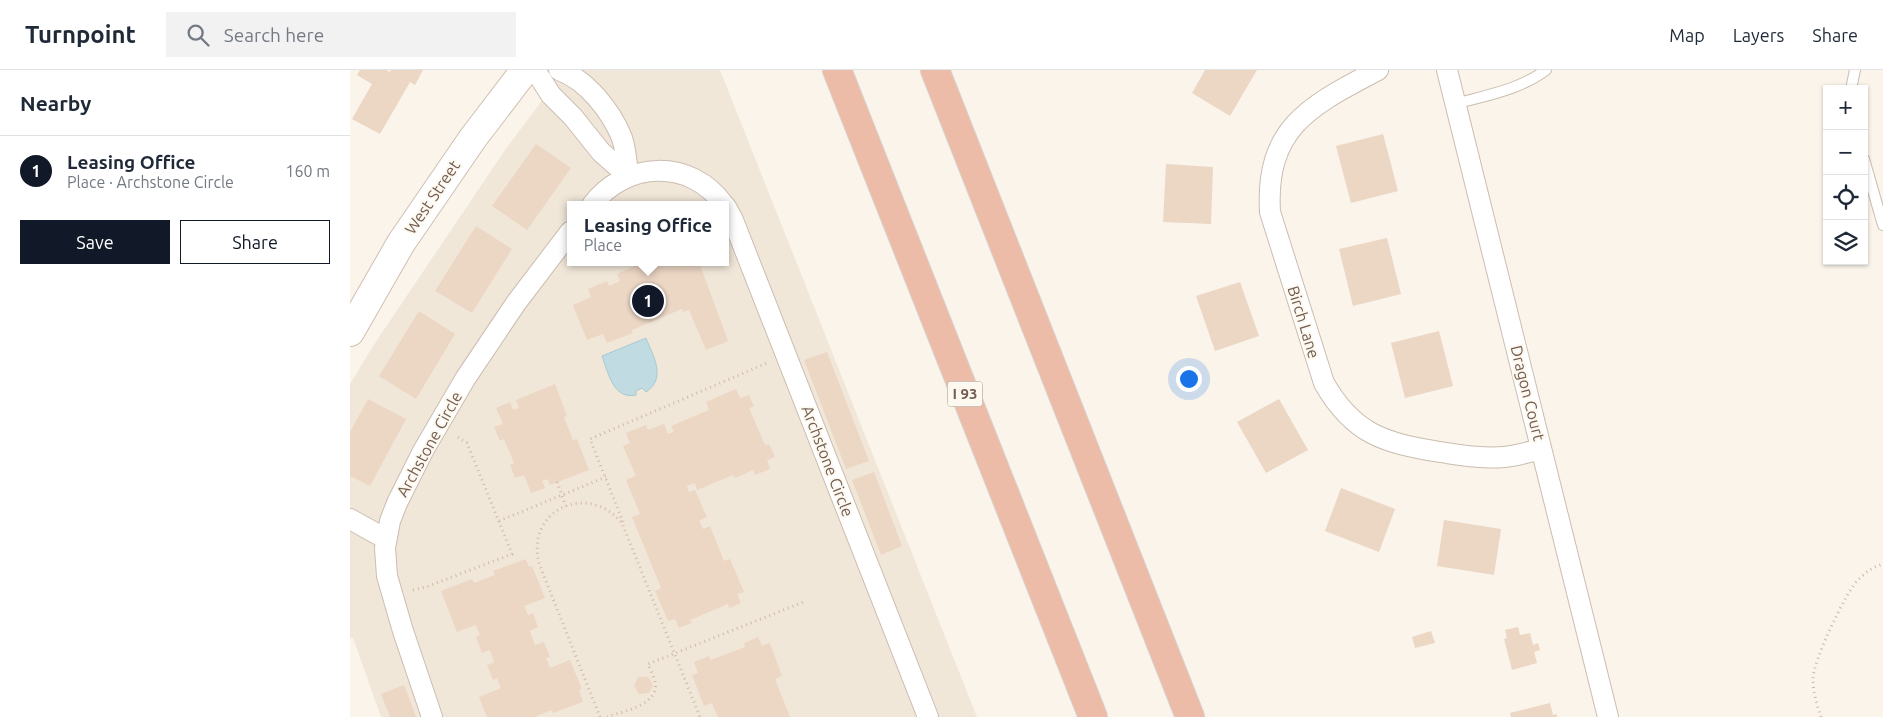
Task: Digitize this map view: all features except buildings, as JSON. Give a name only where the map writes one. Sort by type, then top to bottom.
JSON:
[{"type":"highway","name":"I 93","points":[[836,70],[1093,717]]},
{"type":"highway","points":[[935,70],[1190,717]]},
{"type":"main road","name":"West Street","points":[[350,332],[412,226],[473,138],[525,70]]},
{"type":"street","points":[[534,70],[550,95],[573,117],[601,152],[628,176]]},
{"type":"street","points":[[559,70],[582,83],[608,114],[622,138],[628,176]]},
{"type":"street","name":"Birch Lane","points":[[1378,70],[1317,104],[1301,118],[1279,148],[1269,188],[1270,212],[1324,383],[1333,399],[1358,425],[1390,442],[1408,447],[1484,458],[1506,457],[1541,449]]},
{"type":"street","name":"Dragon Court","points":[[1447,70],[1608,717]]},
{"type":"street","name":"Archstone Circle","points":[[596,201],[606,189],[628,176],[659,171],[680,174],[706,186],[720,201]]},
{"type":"street","name":"Archstone Circle","points":[[729,213],[928,717]]},
{"type":"street","name":"Archstone Circle","points":[[432,717],[392,595],[386,567],[386,539],[390,521],[397,503],[438,426],[486,346],[567,236]]},
{"type":"street","points":[[350,519],[386,539]]},
{"type":"street","points":[[350,535],[386,539]]},
{"type":"lane","points":[[1455,104],[1514,89],[1532,81],[1546,70]]},
{"type":"lane","points":[[1852,85],[1855,70]]},
{"type":"lane","points":[[1868,173],[1883,225]]},
{"type":"path","points":[[700,717],[590,439],[786,355]]},
{"type":"path","points":[[392,595],[426,587],[512,554],[467,443],[438,426]]},
{"type":"path","points":[[499,521],[606,478]]},
{"type":"path","points":[[557,482],[566,506]]},
{"type":"path","points":[[600,717],[538,558],[538,540],[545,523],[551,516],[566,506],[584,502],[602,506],[616,516],[627,531]]},
{"type":"path","points":[[1821,717],[1813,680],[1816,663],[1851,588],[1871,568],[1883,564]]},
{"type":"path","points":[[607,717],[649,700],[655,692],[656,685],[648,664],[806,601]]},
{"type":"shaded area","points":[[565,70],[720,70],[977,717],[381,717],[353,638],[350,638],[350,384],[373,346],[505,150]]},
{"type":"water","points":[[646,338],[655,359],[656,380],[646,392],[642,388],[636,391],[636,395],[622,393],[609,377],[602,356]]},
{"type":"place","name":"Leasing Office","points":[[648,301]]}]
